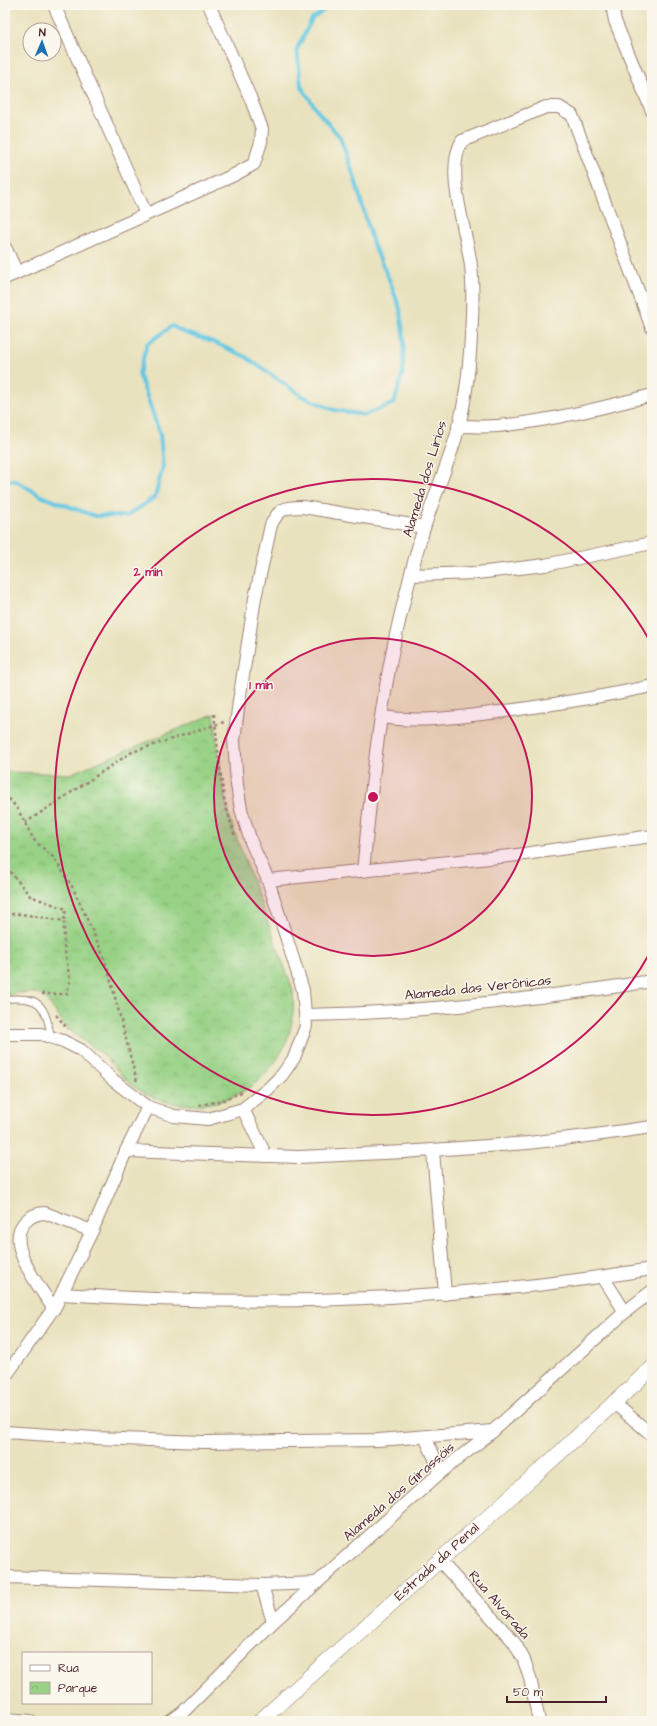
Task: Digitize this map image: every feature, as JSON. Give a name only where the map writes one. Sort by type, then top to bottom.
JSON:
[{"type":"street","points":[[54,5],[146,214]]},
{"type":"street","points":[[5,278],[234,175],[254,164],[261,142],[260,124],[209,5]]},
{"type":"street","points":[[612,5],[615,21],[652,111]]},
{"type":"street","name":"Alameda dos Lírios","points":[[363,871],[373,770],[387,678],[403,604],[424,528],[456,439],[469,369],[473,315],[471,267],[457,192],[455,166],[458,148],[462,141],[546,107],[559,107],[572,115],[652,328]]},
{"type":"street","points":[[5,247],[17,273]]},
{"type":"street","points":[[458,426],[497,426],[535,421],[583,413],[652,395]]},
{"type":"street","points":[[5,1034],[41,1034],[81,1050],[118,1084],[148,1107],[174,1116],[208,1119],[243,1109],[268,1089],[282,1075],[294,1058],[306,1026],[303,990],[296,964],[268,880],[251,842],[241,809],[234,740],[236,718],[255,598],[271,525],[276,514],[284,508],[303,507],[424,528]]},
{"type":"street","points":[[412,574],[477,573],[546,565],[652,543]]},
{"type":"street","points":[[381,718],[407,721],[442,720],[568,703],[652,686]]},
{"type":"street","points":[[268,880],[510,856],[652,836]]},
{"type":"street","name":"Alameda das Verônicas","points":[[306,1015],[419,1010],[583,991],[652,981]]},
{"type":"street","points":[[5,1377],[54,1308],[62,1294],[92,1231],[126,1151],[148,1107]]},
{"type":"street","points":[[243,1109],[266,1156]]},
{"type":"street","points":[[126,1151],[299,1157],[434,1151],[595,1136],[652,1127]]},
{"type":"street","points":[[434,1151],[445,1294]]},
{"type":"street","points":[[54,1308],[32,1275],[20,1252],[18,1241],[22,1225],[29,1217],[37,1213],[45,1213],[92,1231]]},
{"type":"street","points":[[62,1294],[149,1300],[241,1301],[383,1299],[603,1277],[652,1269]]},
{"type":"street","points":[[603,1277],[625,1312]]},
{"type":"street","name":"Alameda dos Girassóis","points":[[171,1721],[182,1713],[273,1622],[442,1472],[493,1431],[625,1312],[652,1291]]},
{"type":"street","name":"Estrada da Penal","points":[[260,1721],[652,1368]]},
{"type":"street","points":[[614,1403],[652,1434]]},
{"type":"street","points":[[5,1432],[95,1438],[203,1442],[378,1440],[493,1431]]},
{"type":"street","points":[[425,1437],[442,1472]]},
{"type":"street","name":"Rua Alvorada","points":[[439,1560],[514,1642],[524,1660],[530,1678],[539,1721]]},
{"type":"street","points":[[5,1577],[262,1585],[317,1583]]},
{"type":"street","points":[[262,1585],[273,1622]]},
{"type":"street","points":[[5,1719],[31,1721]]},
{"type":"lane","points":[[5,999],[24,997],[38,1004],[45,1011],[51,1037]]},
{"type":"path","points":[[214,714],[224,799],[236,840]]},
{"type":"path","points":[[25,823],[132,752],[236,718]]},
{"type":"path","points":[[5,794],[25,823],[34,840],[54,858],[65,874],[101,950],[122,1021],[138,1087]]},
{"type":"path","points":[[5,869],[8,869],[30,896],[66,909],[64,921],[64,946],[70,980],[67,994],[39,994],[46,999]]},
{"type":"path","points":[[5,914],[21,914],[64,921]]},
{"type":"path","points":[[52,1009],[71,1032]]},
{"type":"path","points":[[195,1105],[221,1101],[246,1090]]},
{"type":"green space","points":[[214,714],[221,777],[230,820],[293,990],[293,1015],[291,1028],[282,1050],[276,1061],[259,1080],[246,1090],[230,1098],[197,1105],[180,1104],[163,1101],[147,1095],[133,1086],[101,1053],[67,1028],[41,995],[19,993],[5,995],[5,772],[70,774]]},
{"type":"waterway","points":[[5,480],[16,481],[43,497],[95,516],[127,516],[155,497],[163,466],[160,434],[139,374],[147,344],[172,326],[183,332],[213,342],[246,357],[302,396],[334,410],[365,415],[394,403],[403,372],[404,342],[400,309],[389,279],[373,244],[355,179],[340,137],[319,113],[301,86],[297,49],[312,19],[331,5]]}]
